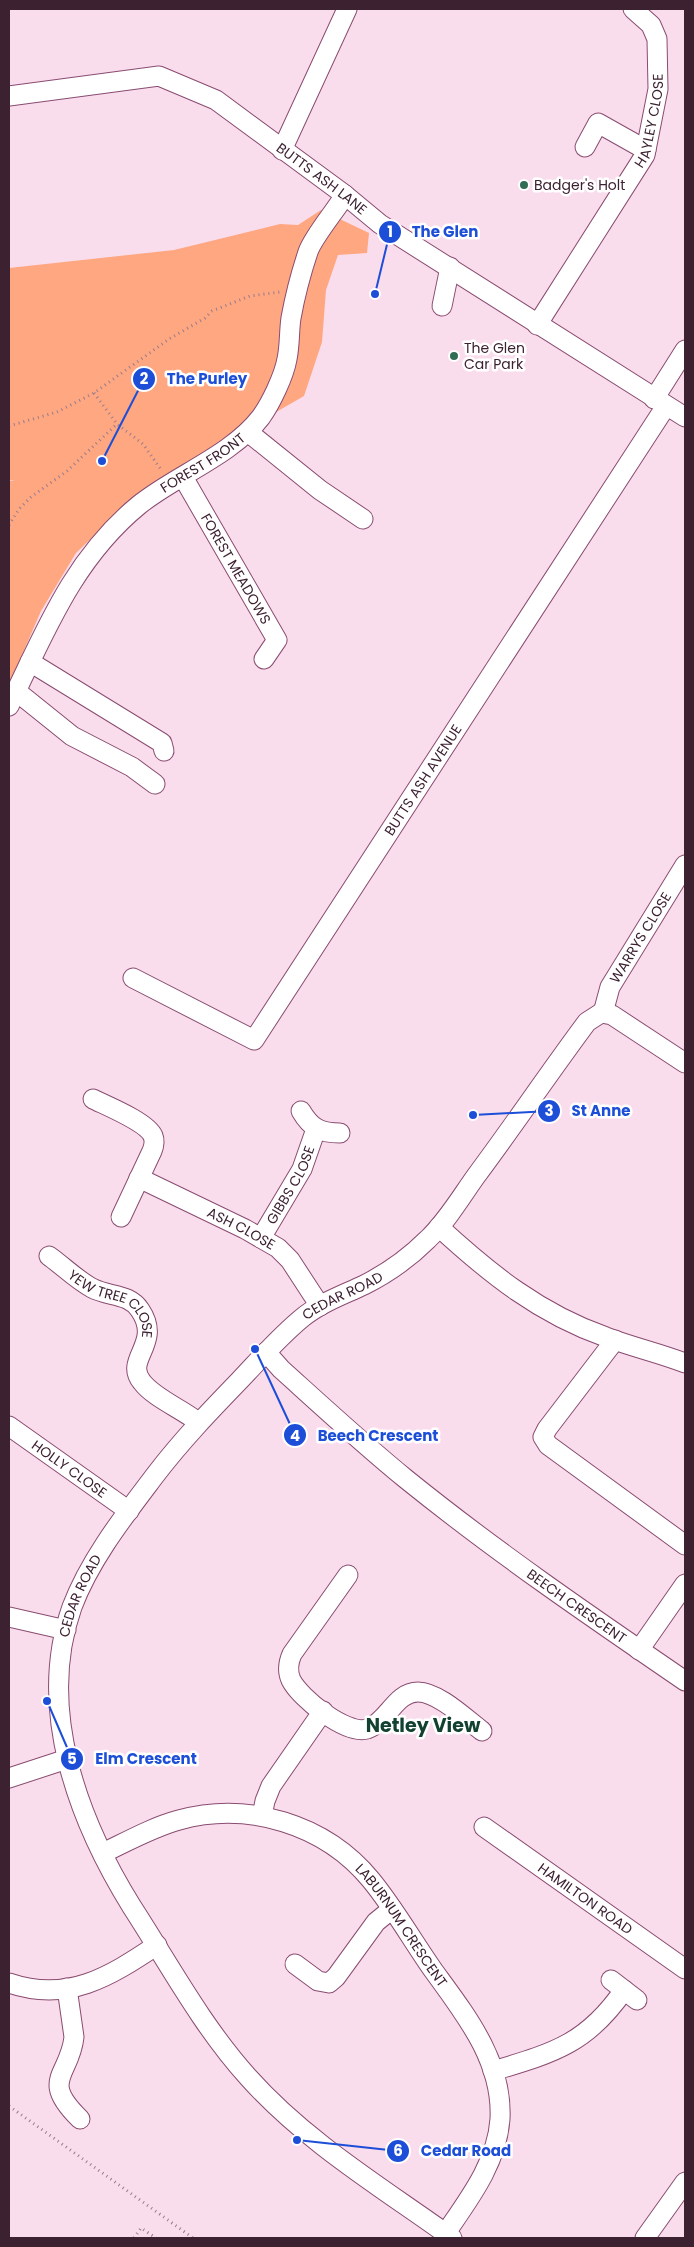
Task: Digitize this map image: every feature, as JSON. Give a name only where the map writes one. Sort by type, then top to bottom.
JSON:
[{"type":"street","points":[[282,150],[342,10]]},
{"type":"street","name":"HAYLEY CLOSE","points":[[537,325],[645,156],[658,89],[656,40],[651,25],[635,10]]},
{"type":"street","name":"BUTTS ASH LANE","points":[[9,96],[159,76],[216,100],[345,195],[380,224],[685,417]]},
{"type":"street","points":[[585,148],[598,123],[646,150]]},
{"type":"street","name":"FOREST FRONT","points":[[12,698],[62,596],[78,570],[96,548],[137,507],[248,432],[261,417],[272,399],[287,361],[292,317],[309,249],[345,195]]},
{"type":"street","points":[[442,306],[450,267]]},
{"type":"street","points":[[660,402],[685,350]]},
{"type":"street","name":"BUTTS ASH AVENUE","points":[[133,978],[254,1040],[660,402]]},
{"type":"street","points":[[248,432],[320,490],[363,519]]},
{"type":"street","name":"FOREST MEADOWS","points":[[177,480],[276,640],[264,659]]},
{"type":"street","points":[[30,662],[162,743],[164,750]]},
{"type":"street","points":[[12,698],[79,740],[104,750],[155,784]]},
{"type":"street","name":"WARRYS CLOSE","points":[[603,1014],[610,987],[685,866]]},
{"type":"street","points":[[603,1014],[617,1018],[685,1062]]},
{"type":"street","name":"CEDAR ROAD","points":[[448,2236],[314,2141],[249,2078],[220,2041],[124,1893],[103,1853],[83,1808],[62,1740],[59,1708],[61,1658],[72,1606],[87,1575],[129,1511],[198,1422],[298,1322],[320,1306],[374,1280],[399,1264],[439,1227],[587,1022],[603,1014]]},
{"type":"street","points":[[93,1099],[144,1126],[153,1136],[154,1144],[152,1151],[121,1217]]},
{"type":"street","name":"GIBBS CLOSE","points":[[301,1111],[306,1121],[316,1129],[327,1133],[340,1133]]},
{"type":"street","name":"GIBBS CLOSE","points":[[261,1238],[302,1168],[316,1129]]},
{"type":"street","name":"ASH CLOSE","points":[[139,1178],[278,1248],[290,1260],[320,1306]]},
{"type":"street","points":[[439,1227],[499,1280],[529,1301],[575,1325],[685,1363]]},
{"type":"street","name":"YEW TREE CLOSE","points":[[49,1256],[93,1288],[124,1297],[136,1305],[144,1318],[148,1332],[146,1345],[136,1364],[138,1376],[151,1390],[198,1422]]},
{"type":"street","points":[[615,1340],[547,1429],[544,1437],[548,1445],[685,1544]]},
{"type":"street","name":"BEECH CRESCENT","points":[[266,1352],[281,1368],[406,1479],[546,1586],[685,1681]]},
{"type":"street","name":"HOLLY CLOSE","points":[[9,1426],[129,1511]]},
{"type":"street","points":[[348,1574],[296,1646],[289,1662],[290,1678],[301,1695],[350,1729],[365,1729],[381,1721],[404,1696],[417,1692],[437,1698],[482,1731]]},
{"type":"street","points":[[639,1650],[685,1584]]},
{"type":"street","points":[[9,1617],[66,1630]]},
{"type":"street","points":[[262,1816],[271,1786],[323,1711]]},
{"type":"street","points":[[9,1778],[67,1759]]},
{"type":"street","name":"LABURNUM CRESCENT","points":[[103,1853],[157,1828],[194,1816],[228,1813],[262,1816],[300,1827],[335,1847],[371,1880],[481,2041],[493,2071],[499,2105],[498,2135],[481,2179],[448,2236]]},
{"type":"street","name":"HAMILTON ROAD","points":[[484,1827],[685,1970]]},
{"type":"street","points":[[295,1964],[318,1981],[329,1983],[336,1977],[376,1922],[392,1909]]},
{"type":"street","points":[[9,1983],[36,1989],[67,1988],[102,1979],[156,1945]]},
{"type":"street","points":[[67,1988],[74,2037],[73,2045],[58,2083],[66,2104],[80,2119]]},
{"type":"street","points":[[493,2071],[552,2052],[578,2039],[601,2020],[624,1990]]},
{"type":"street","points":[[645,2238],[685,2182]]},
{"type":"path","points":[[9,426],[58,412],[94,393],[169,339],[205,318],[212,311],[250,296],[298,291]]},
{"type":"path","points":[[94,393],[117,424],[143,444],[177,480]]},
{"type":"path","points":[[9,525],[19,509],[31,497],[67,471],[117,424]]},
{"type":"path","points":[[9,2106],[193,2238]]},
{"type":"path","points":[[134,2238],[141,2228],[156,2238]]},
{"type":"shaded area","points":[[321,210],[369,233],[367,253],[338,255],[326,290],[322,342],[304,396],[222,443],[120,511],[76,553],[41,611],[9,685],[9,481],[15,481],[9,480],[9,268],[174,250],[280,224],[298,225]]},
{"type":"place","name":"Badger's Holt","points":[[524,185]]},
{"type":"place","name":"The Glen","points":[[375,294]]},
{"type":"place","name":"The Glen Car Park","points":[[454,356]]},
{"type":"place","name":"The Purley","points":[[102,461]]},
{"type":"place","name":"St Anne","points":[[473,1115]]},
{"type":"place","name":"Beech Crescent","points":[[255,1349]]},
{"type":"place","name":"Elm Crescent","points":[[47,1701]]},
{"type":"place","name":"Cedar Road","points":[[297,2140]]},
{"type":"district","name":"Netley View","points":[[423,1725]]}]
